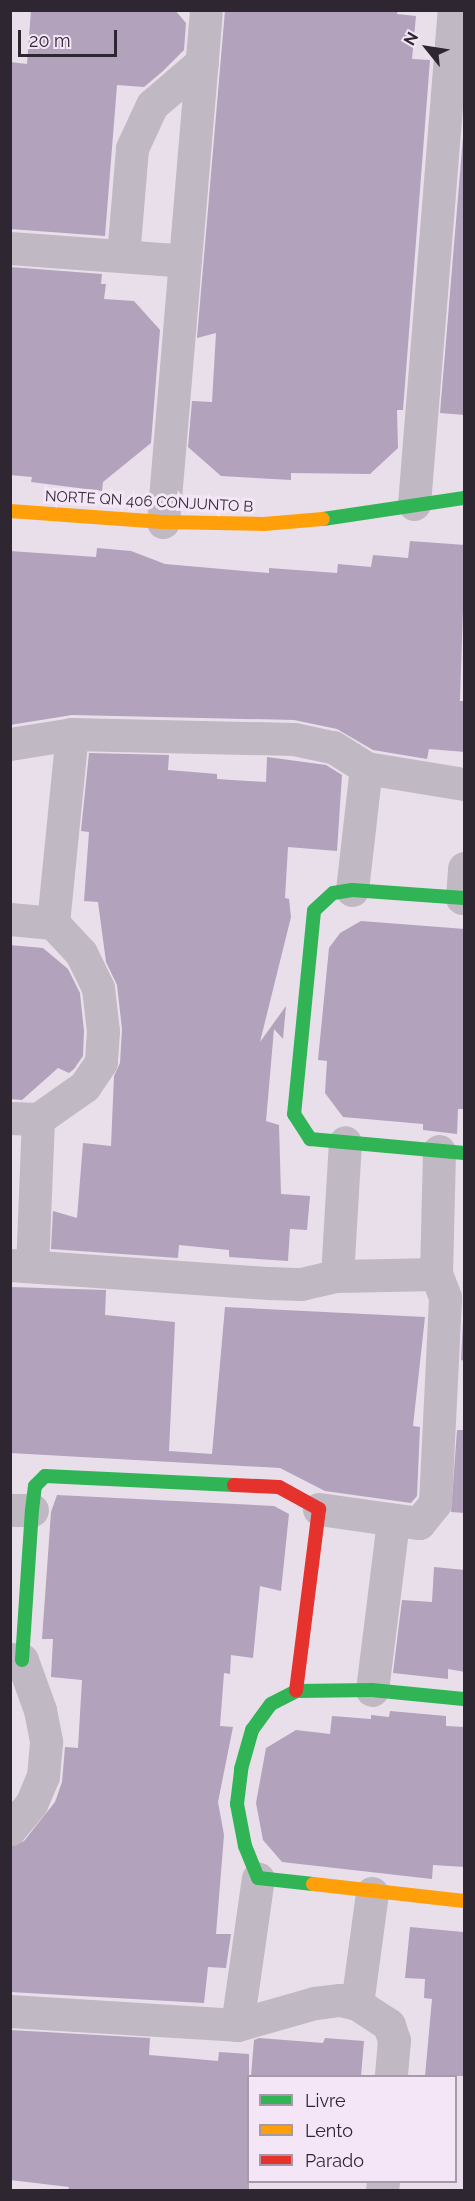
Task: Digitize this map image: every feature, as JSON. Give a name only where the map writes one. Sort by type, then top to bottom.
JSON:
[{"type":"street","points":[[163,522],[206,10]]},
{"type":"street","points":[[414,504],[454,10]]},
{"type":"street","points":[[123,256],[132,148],[152,105],[202,62]]},
{"type":"street","points":[[10,248],[185,261]]},
{"type":"street","name":"NORTE QN 406 CONJUNTO B","points":[[10,511],[163,522],[264,524],[346,517],[414,504],[465,498]]},
{"type":"street","points":[[10,744],[72,734],[294,739],[333,747],[366,768],[465,784]]},
{"type":"street","points":[[53,923],[72,734]]},
{"type":"street","points":[[352,890],[366,768]]},
{"type":"street","points":[[10,1829],[31,1804],[43,1776],[46,1742],[40,1710],[16,1659],[21,1510],[35,1486],[45,1476],[279,1487],[319,1509],[393,1522],[419,1523],[435,1503],[445,1297],[436,1275],[452,1152],[310,1139],[294,1114],[314,911],[333,893],[352,890],[464,888]]},
{"type":"street","points":[[10,919],[53,923],[81,953],[98,988],[101,1062],[85,1086],[24,1119],[21,1265],[301,1284],[337,1276],[436,1275]]},
{"type":"street","points":[[337,1276],[345,1142]]},
{"type":"street","points":[[296,1691],[319,1509]]},
{"type":"street","points":[[372,1690],[393,1522]]},
{"type":"street","points":[[237,2025],[258,1878],[245,1846],[237,1804],[241,1769],[252,1730],[271,1704],[296,1691],[372,1690],[465,1699]]},
{"type":"street","points":[[258,1878],[372,1893],[465,1901]]},
{"type":"street","points":[[357,2004],[372,1893]]},
{"type":"street","points":[[10,2011],[237,2025],[315,2003],[340,2000],[357,2004],[389,2025],[394,2040],[391,2075]]},
{"type":"building","points":[[31,10],[175,10],[186,23],[184,50],[163,71],[144,87],[117,85],[105,236],[10,229],[10,62],[27,64]]},
{"type":"building","points":[[225,10],[398,10],[397,14],[416,16],[412,59],[430,60],[403,410],[397,410],[398,448],[370,474],[291,473],[291,480],[221,476],[188,447],[192,401],[212,402],[216,333],[197,338]]},
{"type":"building","points":[[465,113],[465,415],[440,413]]},
{"type":"building","points":[[10,267],[102,274],[101,284],[106,284],[104,299],[134,301],[160,330],[151,443],[103,482],[102,491],[31,482],[32,477],[10,475]]},
{"type":"building","points":[[410,541],[465,545],[460,701],[465,701],[465,752],[429,749],[427,759],[373,750],[337,729],[294,720],[72,715],[10,725],[10,551],[96,557],[97,548],[131,551],[165,564],[269,573],[269,568],[337,573],[338,564],[371,567],[373,555],[408,558]]},
{"type":"building","points":[[89,753],[169,755],[168,770],[217,774],[217,779],[266,782],[267,757],[326,765],[342,775],[337,851],[288,847],[285,898],[289,899],[291,917],[260,1042],[286,1006],[283,1039],[274,1029],[266,1121],[279,1125],[281,1194],[310,1196],[307,1230],[290,1229],[288,1261],[229,1257],[229,1250],[179,1245],[178,1258],[51,1249],[53,1211],[77,1218],[83,1143],[111,1146],[114,1076],[120,1063],[122,1029],[117,985],[106,962],[98,902],[84,901],[89,832],[81,831]]},
{"type":"building","points":[[361,921],[465,929],[465,1109],[458,1109],[457,1134],[423,1130],[423,1124],[343,1117],[325,1093],[327,1061],[318,1060],[329,948],[340,933]]},
{"type":"building","points":[[10,945],[43,948],[68,969],[80,993],[84,1031],[83,1056],[74,1069],[69,1073],[58,1068],[22,1100],[10,1099]]},
{"type":"building","points":[[10,1287],[106,1290],[105,1315],[175,1322],[169,1451],[212,1454],[225,1307],[425,1317],[413,1426],[420,1427],[417,1496],[411,1503],[325,1491],[280,1468],[10,1453]]},
{"type":"building","points":[[463,1321],[465,1321],[465,1361],[461,1360]]},
{"type":"building","points":[[457,1430],[465,1430],[465,1513],[451,1512]]},
{"type":"building","points":[[57,1495],[274,1506],[289,1514],[281,1591],[260,1586],[253,1658],[231,1655],[230,1674],[224,1673],[220,1726],[233,1727],[218,1802],[224,1835],[216,1934],[231,1934],[226,1968],[208,1967],[204,2003],[10,1992],[10,1847],[24,1841],[55,1802],[62,1782],[65,1747],[78,1748],[82,1680],[51,1677],[53,1639],[42,1639],[51,1512]]},
{"type":"building","points":[[434,1567],[465,1570],[465,1672],[448,1669],[448,1679],[393,1673],[402,1600],[432,1602]]},
{"type":"building","points":[[390,1711],[446,1716],[446,1726],[465,1727],[465,1867],[433,1865],[432,1879],[282,1862],[263,1840],[256,1803],[266,1748],[296,1730],[330,1734],[332,1716],[371,1719],[371,1715],[389,1717]]},
{"type":"building","points":[[410,1927],[463,1932],[465,2076],[425,2075],[432,1999],[424,1998],[425,1979],[405,1978]]},
{"type":"building","points":[[10,2030],[150,2038],[149,2055],[218,2061],[219,2052],[249,2054],[247,2183],[249,2183],[249,2190],[68,2190],[69,2187],[10,2180]]},
{"type":"building","points":[[259,2038],[323,2043],[325,2038],[364,2041],[361,2075],[251,2075],[254,2040]]},
{"type":"traffic: fast","points":[[323,519],[464,498]]},
{"type":"traffic: fast","points":[[464,898],[352,890],[333,893],[314,911],[294,1114],[310,1139],[464,1153]]},
{"type":"traffic: fast","points":[[22,1660],[32,1510],[35,1486],[45,1476],[234,1485]]},
{"type":"traffic: fast","points":[[313,1884],[258,1878],[245,1846],[237,1804],[241,1769],[252,1730],[271,1704],[296,1691],[372,1690],[464,1699]]},
{"type":"traffic: slow","points":[[10,511],[163,522],[264,524],[323,519]]},
{"type":"traffic: slow","points":[[313,1884],[464,1901]]},
{"type":"traffic: jam","points":[[234,1485],[279,1487],[319,1509],[296,1691]]}]
